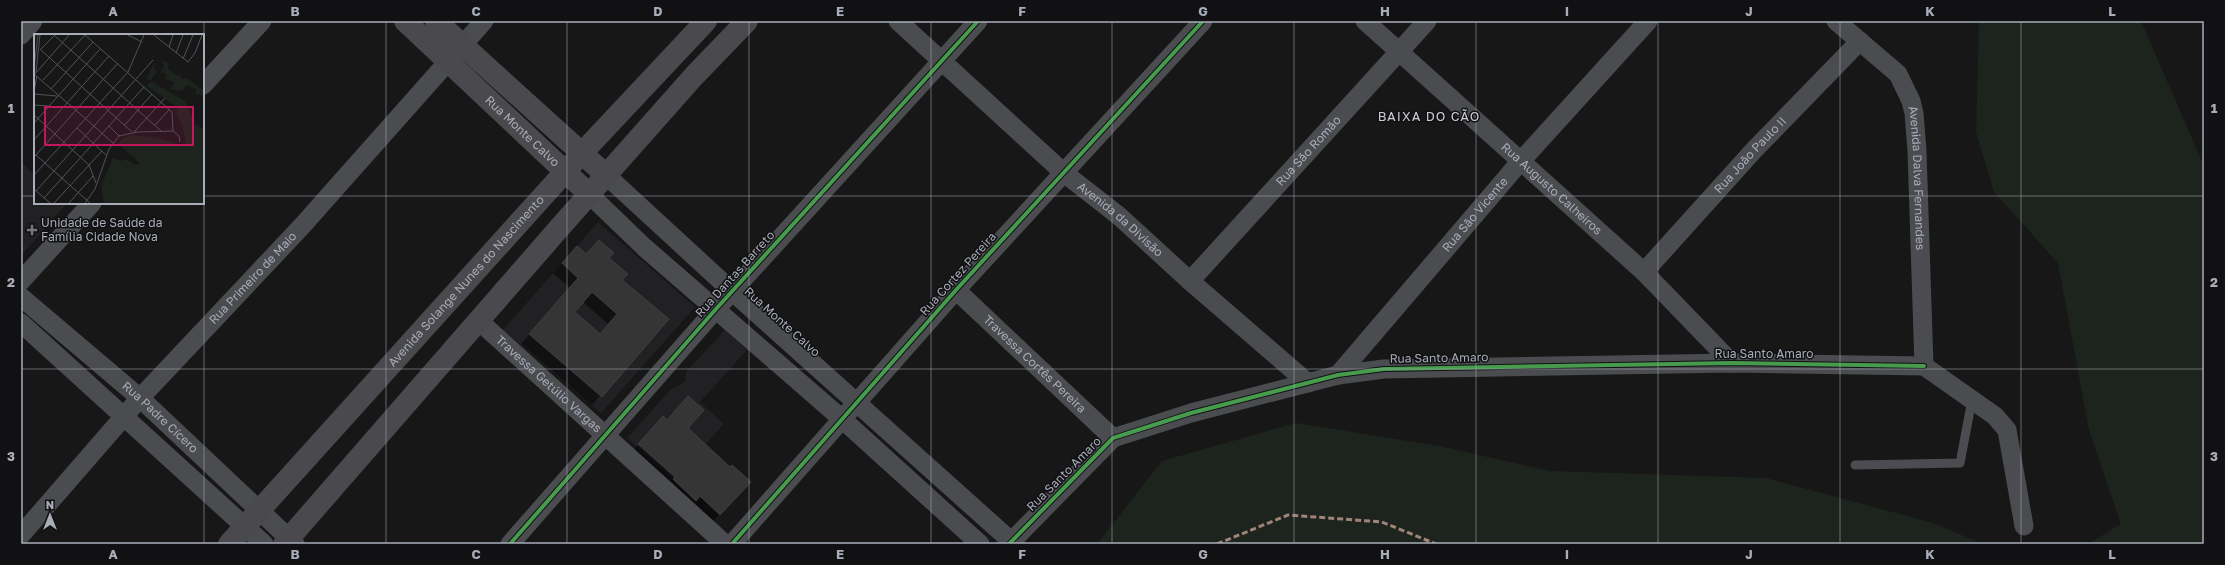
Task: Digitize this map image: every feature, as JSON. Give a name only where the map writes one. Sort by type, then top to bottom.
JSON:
[{"type":"main road","name":"Rua Monte Calvo","points":[[405,21],[590,195]]},
{"type":"main road","name":"Rua Monte Calvo","points":[[436,21],[607,176]]},
{"type":"main road","name":"Avenida Solange Nunes do Nascimento","points":[[229,544],[567,172],[582,153],[706,21]]},
{"type":"main road","points":[[289,542],[479,321],[694,76],[747,21]]},
{"type":"street","points":[[21,35],[33,21]]},
{"type":"street","points":[[204,84],[262,21]]},
{"type":"street","name":"Rua Primeiro de Maio","points":[[21,535],[140,398],[302,226],[484,21]]},
{"type":"street","name":"Avenida da Divisão","points":[[898,21],[943,60],[1064,173],[1119,216],[1190,282],[1308,383]]},
{"type":"street","name":"Rua Dantas Barreto","points":[[510,544],[716,309],[978,21]]},
{"type":"street","name":"Rua Cortez Pereira","points":[[732,544],[956,290],[1203,21]]},
{"type":"street","name":"Rua Augusto Calheiros","points":[[1365,21],[1644,272],[1732,363]]},
{"type":"street","name":"Rua São Romão","points":[[1190,282],[1427,21]]},
{"type":"street","name":"Rua São Vicente","points":[[1338,375],[1520,162],[1648,21]]},
{"type":"street","name":"Avenida Dalva Fernandes","points":[[1836,21],[1898,74],[1908,94],[1914,113],[1924,366]]},
{"type":"street","name":"Rua João Paulo II","points":[[1644,272],[1754,150],[1860,41]]},
{"type":"street","name":"Rua Monte Calvo","points":[[607,176],[1010,543]]},
{"type":"street","name":"Rua Monte Calvo","points":[[590,195],[644,247],[842,418],[980,544]]},
{"type":"street","points":[[21,281],[91,204]]},
{"type":"street","name":"Travessa Cortês Pereira","points":[[956,290],[1113,438]]},
{"type":"street","name":"Rua Padre Cícero","points":[[21,297],[140,398],[251,519],[264,544]]},
{"type":"street","name":"Travessa Getúlio Vargas","points":[[479,321],[604,436],[725,544]]},
{"type":"street","name":"Rua Padre Cícero","points":[[21,323],[124,416],[251,519],[289,542]]},
{"type":"street","name":"Rua Santo Amaro","points":[[1010,543],[1113,438],[1191,413],[1338,375],[1384,370],[1732,363],[1924,366]]},
{"type":"street","points":[[1924,366],[1995,416],[2007,430],[2024,526]]},
{"type":"lane","points":[[1855,465],[1960,463],[1972,400]]},
{"type":"shaded area","points":[[1979,21],[2141,21],[2204,166],[2204,544],[2088,544],[2121,524],[2089,430],[2058,263],[1994,192],[1976,132]]},
{"type":"shaded area","name":"Unidade de Saúde da Família Cidade Nova","points":[[21,162],[34,174],[34,204],[66,204],[21,256]]},
{"type":"shaded area","points":[[598,222],[695,307],[601,413],[503,330]]},
{"type":"shaded area","points":[[725,330],[747,350],[700,402],[724,424],[673,479],[627,438],[672,388],[681,385],[686,380],[686,372]]},
{"type":"shaded area","points":[[1296,423],[1439,446],[1550,471],[1766,478],[1933,523],[1983,544],[1097,544],[1162,461]]},
{"type":"building","points":[[599,240],[614,253],[609,258],[628,274],[622,280],[669,319],[602,397],[529,334],[578,278],[562,263],[577,246],[586,254]],"holes":[[[592,292],[617,314],[600,334],[575,312]]]},
{"type":"building","points":[[688,396],[704,410],[688,428],[730,467],[732,465],[751,482],[720,515],[700,496],[696,501],[673,479],[675,477],[638,444],[663,416],[667,420]]},
{"type":"marked path","points":[[1217,544],[1288,515],[1382,522],[1436,544]]},
{"type":"cycle path","points":[[510,544],[716,309],[978,21]]},
{"type":"cycle path","points":[[732,544],[956,290],[1203,21]]},
{"type":"cycle path","points":[[1009,544],[1113,438],[1191,413],[1338,375],[1384,369],[1732,363],[1924,366]]},
{"type":"place","name":"Unidade de Saúde da Família Cidade Nova","points":[[32,230]]},
{"type":"district","name":"BAIXA DO CÃO","points":[[1429,116]]}]
